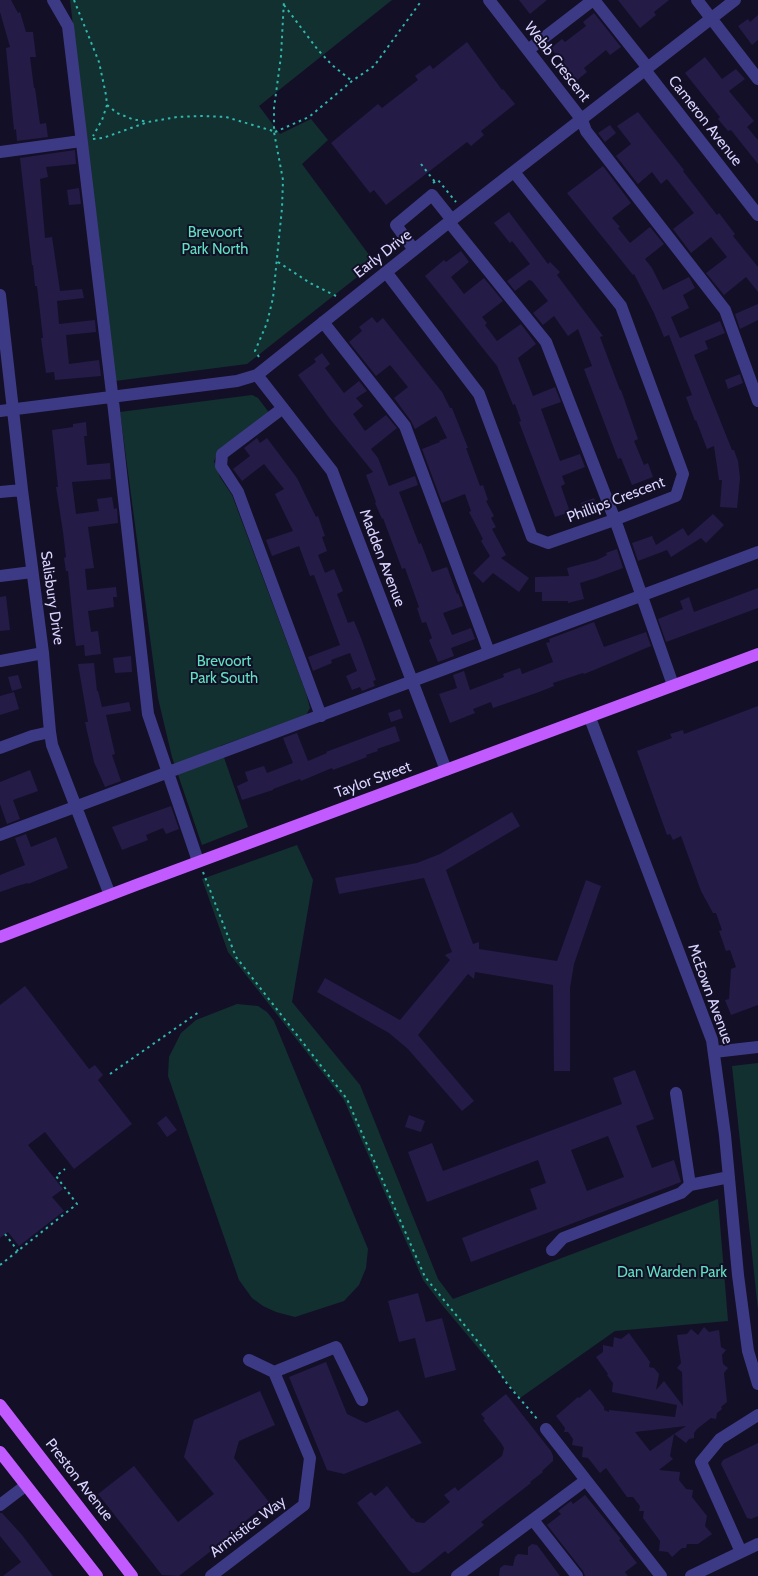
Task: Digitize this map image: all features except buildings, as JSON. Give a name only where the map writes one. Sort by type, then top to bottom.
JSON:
[{"type":"main road","name":"Taylor Street","points":[[0,937],[198,861],[590,718],[758,654]]},
{"type":"main road","name":"Preston Avenue","points":[[0,1405],[132,1576]]},
{"type":"main road","points":[[0,1452],[97,1576]]},
{"type":"street","points":[[53,0],[68,26],[148,714],[198,861]]},
{"type":"street","name":"Webb Crescent","points":[[489,0],[582,120],[586,132],[725,310],[758,401]]},
{"type":"street","points":[[528,50],[594,0]]},
{"type":"street","name":"Cameron Avenue","points":[[594,0],[758,215]]},
{"type":"street","points":[[697,0],[758,79]]},
{"type":"street","name":"Early Drive","points":[[0,411],[237,382],[257,375],[734,0]]},
{"type":"street","points":[[0,152],[81,141]]},
{"type":"street","name":"Phillips Crescent","points":[[386,272],[479,394],[532,536],[548,543],[676,496],[684,474],[621,306],[514,172]]},
{"type":"street","points":[[414,250],[396,225],[432,195],[546,342],[614,520],[673,685]]},
{"type":"street","name":"Salisbury Drive","points":[[0,295],[2,326],[43,653],[52,745],[110,895]]},
{"type":"street","points":[[323,322],[405,426],[489,652]]},
{"type":"street","name":"Madden Avenue","points":[[257,375],[332,471],[446,770]]},
{"type":"street","points":[[283,408],[222,454],[221,466],[238,492],[321,716]]},
{"type":"street","points":[[0,492],[22,490]]},
{"type":"street","points":[[0,835],[758,552]]},
{"type":"street","points":[[0,576],[32,572]]},
{"type":"street","points":[[0,661],[43,653]]},
{"type":"street","name":"McEown Avenue","points":[[590,718],[712,1040],[748,1351],[758,1384]]},
{"type":"street","points":[[0,748],[32,736],[50,732]]},
{"type":"street","points":[[714,1052],[758,1047]]},
{"type":"street","points":[[676,1093],[690,1185]]},
{"type":"street","points":[[552,1250],[563,1238],[681,1193],[690,1185],[729,1177]]},
{"type":"street","points":[[248,1360],[274,1372],[336,1347],[362,1400]]},
{"type":"street","name":"Armistice Way","points":[[211,1576],[304,1505],[310,1458],[274,1372]]},
{"type":"street","points":[[741,1552],[701,1462],[720,1439],[758,1415]]},
{"type":"street","points":[[546,1429],[661,1576]]},
{"type":"street","points":[[457,1576],[586,1480]]},
{"type":"street","points":[[0,1505],[25,1486]]},
{"type":"street","points":[[533,1520],[577,1576]]},
{"type":"street","points":[[691,1576],[758,1544]]},
{"type":"path","points":[[74,0],[99,62],[107,105],[96,133],[90,139],[103,138],[148,122],[185,117],[226,117],[275,132],[309,117],[352,81],[374,66],[422,0]]},
{"type":"path","points":[[259,357],[255,351],[267,323],[273,298],[278,262],[284,180],[275,132],[274,108],[281,56],[284,0]]},
{"type":"path","points":[[284,5],[318,50],[332,65],[352,81]]},
{"type":"path","points":[[107,105],[117,112],[148,122]]},
{"type":"path","points":[[421,164],[435,182]]},
{"type":"path","points":[[278,262],[310,283],[336,296]]},
{"type":"path","points":[[198,861],[236,957],[347,1099],[425,1277],[484,1349],[508,1385],[546,1429]]},
{"type":"path","points":[[110,1074],[199,1012]]},
{"type":"path","points":[[0,1265],[77,1204],[56,1176],[65,1169]]},
{"type":"path","points":[[5,1234],[18,1251]]},
{"type":"green space","name":"Brevoort Park North","points":[[70,0],[392,0],[259,106],[280,134],[311,119],[328,140],[302,164],[375,263],[247,364],[115,381]]},
{"type":"green space","name":"Brevoort Park South","points":[[252,395],[258,398],[270,414],[220,448],[214,461],[220,477],[232,495],[310,708],[306,715],[220,746],[248,827],[202,845],[172,757],[158,698],[120,412]]},
{"type":"green space","name":"Dan Warden Park","points":[[297,845],[313,880],[292,1002],[360,1085],[438,1279],[453,1299],[718,1199],[728,1321],[615,1331],[520,1398],[423,1280],[344,1100],[228,952],[202,879]]},
{"type":"green space","points":[[237,1004],[258,1006],[267,1012],[274,1021],[368,1249],[366,1268],[359,1285],[344,1301],[295,1317],[263,1306],[252,1298],[239,1280],[168,1076],[169,1057],[181,1033],[196,1020]]},
{"type":"green space","points":[[758,1063],[758,1310],[732,1066]]}]
